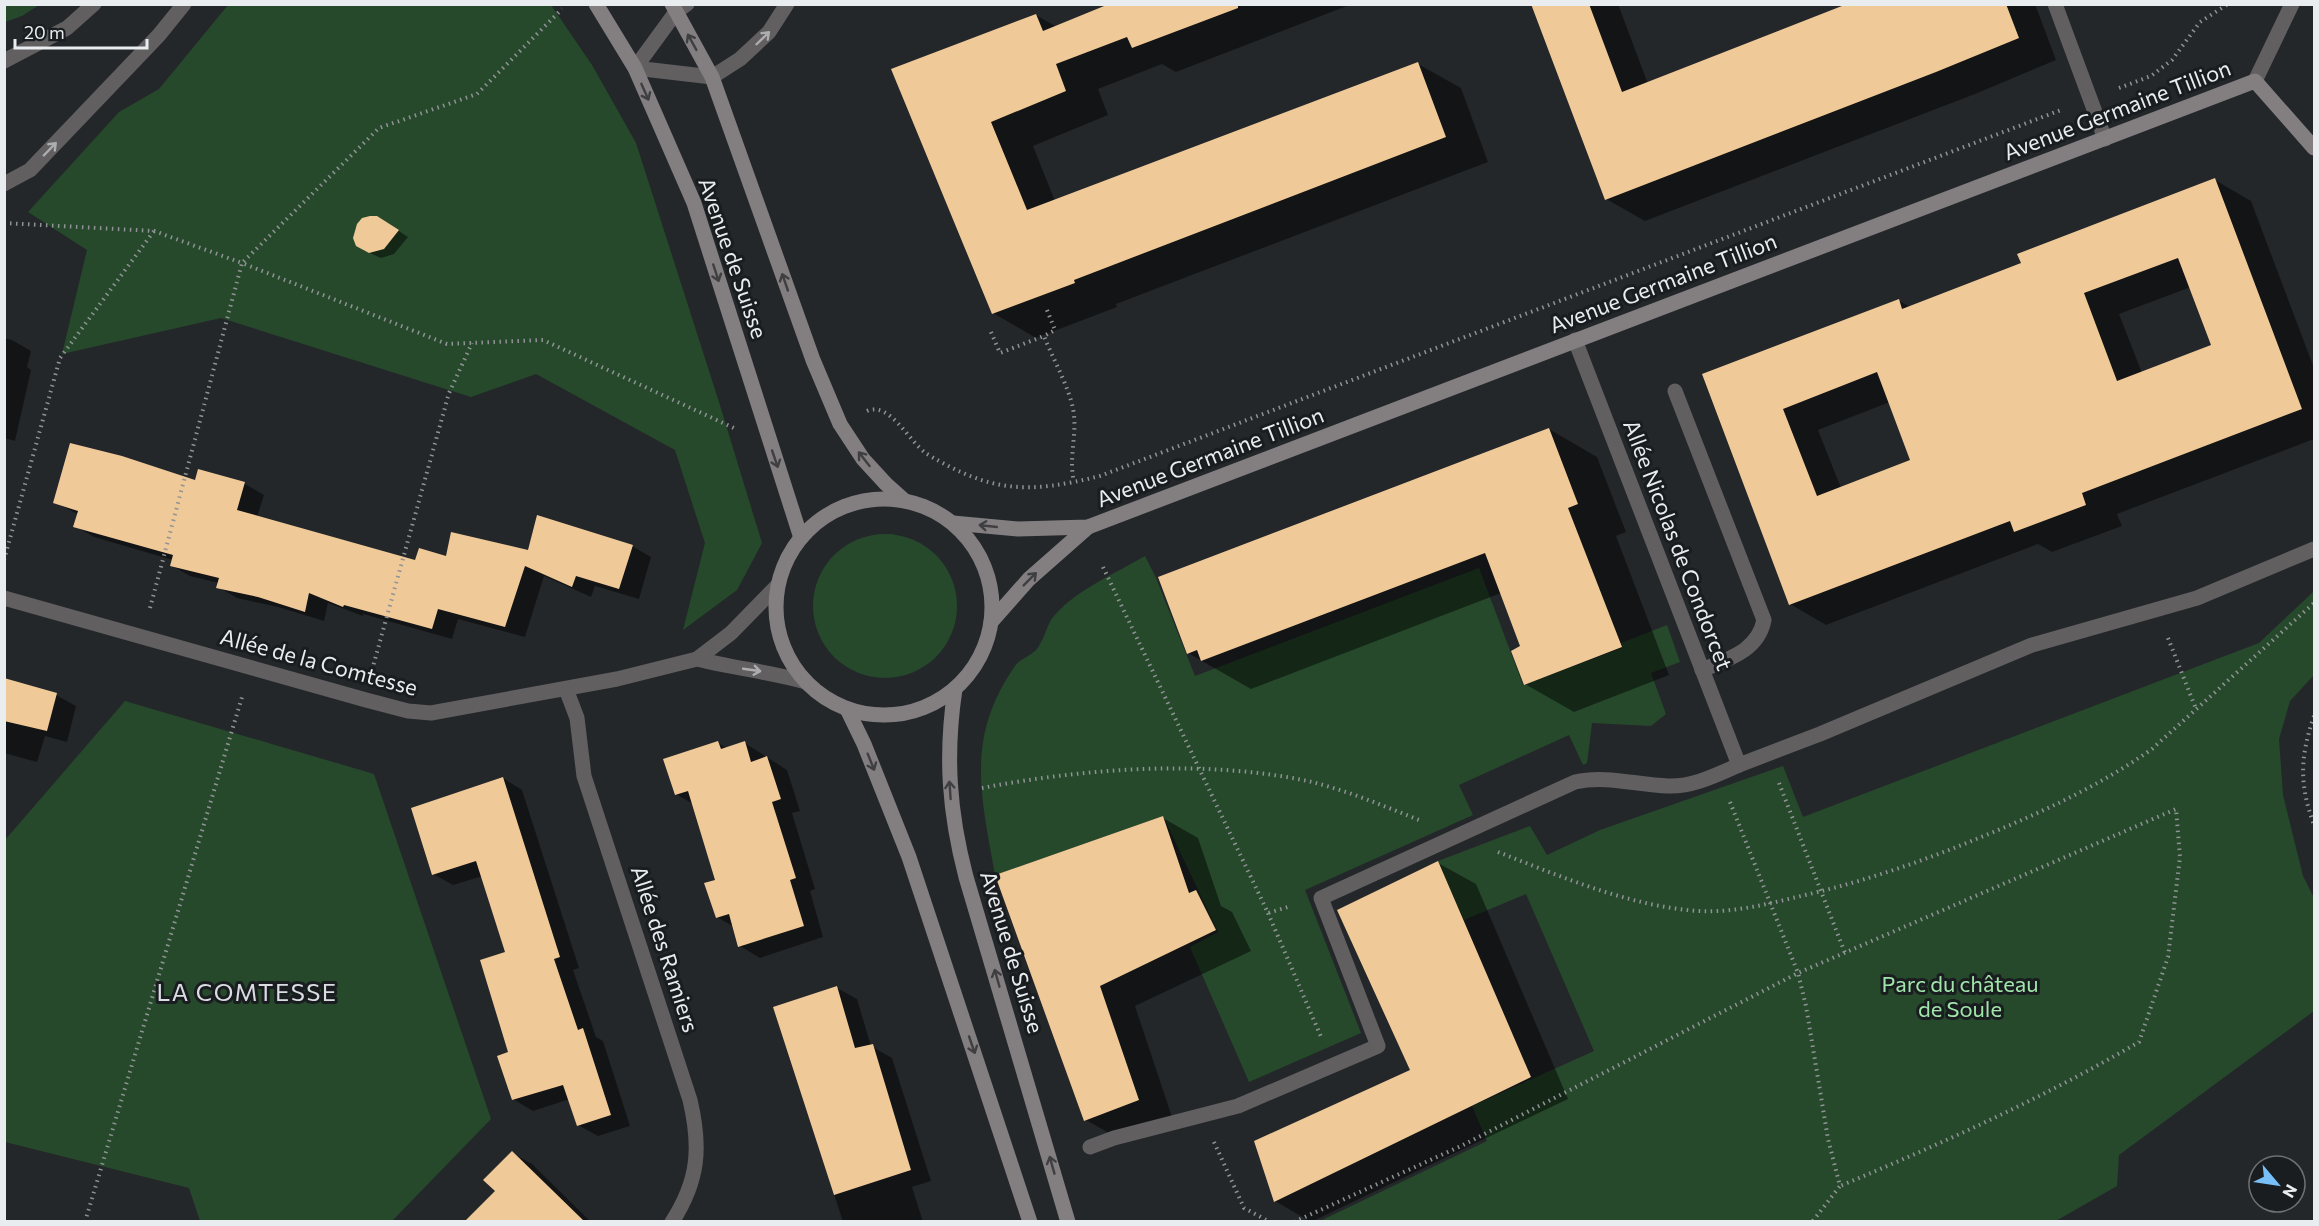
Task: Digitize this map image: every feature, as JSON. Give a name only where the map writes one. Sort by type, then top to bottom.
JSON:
[{"type":"street","points":[[4,61],[67,28],[94,4]]},
{"type":"street","points":[[4,184],[30,170],[159,35],[184,4]]},
{"type":"street","name":"Avenue de Suisse","points":[[596,4],[635,68],[694,203],[801,538]]},
{"type":"street","points":[[678,7],[635,68],[712,78],[740,59],[769,32],[788,4]]},
{"type":"street","points":[[2055,4],[2105,139]]},
{"type":"street","name":"Avenue Germaine Tillion","points":[[953,523],[1018,529],[1088,527],[2255,81],[2292,4]]},
{"type":"street","name":"Avenue de Suisse","points":[[678,7],[712,78],[813,360],[840,424],[863,459],[905,501]]},
{"type":"street","name":"Avenue Germaine Tillion","points":[[2255,81],[2314,148]]},
{"type":"street","name":"Allée Nicolas de Condorcet","points":[[1575,340],[1739,765]]},
{"type":"street","points":[[1675,391],[1764,620],[1761,633],[1741,653],[1702,670]]},
{"type":"street","points":[[882,499],[905,501],[930,509],[953,523],[971,543],[986,565],[992,591],[991,622],[979,659],[955,689],[936,702],[915,711],[893,715],[870,715],[848,709],[825,698],[806,682],[791,663],[780,640],[776,613],[777,586],[786,560],[801,538],[827,515],[859,501],[882,499]]},
{"type":"street","name":"Avenue Germaine Tillion","points":[[991,622],[1029,579],[1088,527]]},
{"type":"street","points":[[1090,1147],[1114,1138],[1238,1106],[1378,1046],[1321,898],[1459,837],[1575,782],[1591,779],[1669,786],[1695,783],[1820,734],[2032,645],[2197,598],[2314,549]]},
{"type":"street","name":"Allée de la Comtesse","points":[[4,598],[366,700],[408,711],[431,713],[617,679],[697,658],[731,633],[777,586]]},
{"type":"street","name":"Allée de la Comtesse","points":[[697,658],[728,666],[770,672],[806,682]]},
{"type":"street","name":"Allée des Ramiers","points":[[567,689],[578,718],[584,776],[690,1100],[697,1129],[697,1152],[690,1187],[672,1221]]},
{"type":"street","name":"Avenue de Suisse","points":[[955,689],[950,718],[949,761],[954,832],[1068,1221]]},
{"type":"street","points":[[848,709],[909,857],[1030,1221]]},
{"type":"path","points":[[864,412],[879,409],[887,412],[925,453],[976,479],[994,485],[1024,489],[1074,482],[1121,468],[2151,76],[2172,60],[2200,22],[2228,4]]},
{"type":"path","points":[[142,637],[242,263],[379,128],[477,94],[562,9]]},
{"type":"path","points":[[4,223],[154,231],[242,263],[447,344],[543,340],[734,428],[737,438]]},
{"type":"path","points":[[4,560],[60,358],[154,231]]},
{"type":"path","points":[[991,332],[1000,353],[1044,336],[1055,330],[1047,310]]},
{"type":"path","points":[[1044,336],[1073,407],[1075,422],[1071,467],[1074,482]]},
{"type":"path","points":[[366,700],[449,393],[472,343]]},
{"type":"path","points":[[1103,567],[1268,913],[1334,1065]]},
{"type":"path","points":[[950,792],[1019,781],[1150,769],[1252,772],[1315,783],[1384,806],[1581,884],[1672,908],[1719,911],[1772,903],[1821,892],[1933,858],[2043,811],[2123,769],[2152,749],[2314,603]]},
{"type":"path","points":[[2157,609],[2196,709]]},
{"type":"path","points":[[85,1221],[174,918],[251,668]]},
{"type":"path","points":[[2314,716],[2307,735],[2302,762],[2307,807],[2314,825]]},
{"type":"path","points":[[1767,754],[1845,953]]},
{"type":"path","points":[[1719,774],[1772,903],[1798,974],[1806,1006],[1828,1139],[1840,1186]]},
{"type":"path","points":[[1294,1221],[1461,1146],[1798,974],[2175,809],[2180,857],[2168,957],[2139,1042],[2076,1078],[1941,1144],[1840,1186],[1812,1221]]},
{"type":"path","points":[[1268,913],[1321,898]]},
{"type":"path","points":[[1202,1115],[1244,1208],[1270,1221]]},
{"type":"green space","points":[[5,4],[39,5],[22,16],[5,22]]},
{"type":"green space","points":[[228,5],[551,5],[592,65],[636,143],[718,399],[762,543],[737,590],[683,630],[705,543],[675,450],[536,374],[471,397],[221,318],[62,354],[87,250],[28,212],[119,112],[159,89]]},
{"type":"green space","points":[[885,534],[912,540],[925,546],[936,555],[945,566],[951,579],[957,606],[951,633],[945,646],[936,657],[925,666],[912,672],[885,678],[858,672],[845,666],[834,657],[825,646],[819,633],[813,606],[819,579],[825,566],[834,555],[845,546],[858,540]]},
{"type":"green space","points":[[1145,556],[1195,676],[1479,568],[1523,685],[1622,648],[1621,643],[1667,625],[1680,662],[1651,673],[1666,714],[1651,726],[1592,723],[1587,763],[1583,765],[1569,735],[1459,785],[1473,815],[1305,890],[1361,1033],[1249,1082],[1190,947],[1218,932],[1163,816],[995,875],[985,819],[981,768],[983,743],[999,692],[1015,666],[1037,649],[1051,620],[1059,610],[1081,592]]},
{"type":"green space","name":"Parc du château de Soule","points":[[2314,591],[2314,675],[2290,701],[2279,739],[2283,795],[2303,876],[2314,898],[2314,1011],[2119,1155],[2117,1186],[2054,1222],[1320,1221],[1487,1141],[1472,1106],[1594,1051],[1526,894],[1464,920],[1438,861],[1530,826],[1547,855],[1600,830],[1783,766],[1803,817],[2259,643]]},
{"type":"green space","points":[[125,701],[374,774],[491,1119],[392,1221],[200,1221],[189,1188],[5,1142],[5,840]]},
{"type":"building","points":[[1109,4],[1238,4],[1238,8],[1132,48],[1127,37],[1056,64],[1066,91],[991,122],[1027,210],[1418,62],[1446,137],[1074,280],[1075,283],[992,314],[891,69],[1036,14],[1043,31]]},
{"type":"building","points":[[1531,4],[1589,4],[1622,92],[1847,4],[2006,4],[2019,38],[1605,200]]},
{"type":"building","points":[[2215,178],[2302,409],[2082,493],[2086,505],[2014,532],[2010,521],[1789,605],[1702,374],[1899,299],[1902,309],[2021,263],[2017,254]],"holes":[[[2178,258],[2211,345],[2117,381],[2084,293]],[[1877,372],[1910,460],[1817,496],[1783,409]]]},
{"type":"building","points":[[377,216],[399,230],[384,249],[369,253],[356,246],[353,238],[357,224],[362,218]]},
{"type":"building","points":[[1549,428],[1578,504],[1568,508],[1622,647],[1524,685],[1511,651],[1520,646],[1485,553],[1201,661],[1197,650],[1187,654],[1158,577]]},
{"type":"building","points":[[70,443],[122,456],[195,480],[198,469],[245,482],[237,510],[415,560],[419,548],[446,556],[451,532],[528,550],[537,515],[633,545],[619,589],[576,576],[572,587],[525,566],[505,627],[438,609],[432,629],[344,605],[343,607],[309,593],[305,612],[258,597],[216,588],[219,578],[170,566],[173,555],[73,527],[78,511],[53,503]]},
{"type":"building","points":[[4,678],[57,693],[47,731],[4,721]]},
{"type":"building","points":[[718,741],[721,749],[745,741],[751,762],[767,756],[781,799],[772,802],[796,878],[790,880],[804,926],[738,947],[729,914],[716,918],[704,883],[715,880],[688,791],[675,795],[663,759]]},
{"type":"building","points":[[503,777],[560,957],[554,959],[578,1030],[583,1028],[611,1115],[577,1126],[563,1085],[512,1100],[497,1056],[508,1052],[480,960],[505,952],[476,861],[432,875],[411,808]]},
{"type":"building","points":[[1163,816],[1189,893],[1196,890],[1216,930],[1100,986],[1139,1100],[1084,1121],[995,875]]},
{"type":"building","points":[[1438,861],[1531,1077],[1274,1202],[1254,1141],[1410,1070],[1337,910]]},
{"type":"building","points":[[837,986],[855,1048],[873,1044],[911,1170],[834,1195],[773,1007]]},
{"type":"building","points":[[512,1151],[584,1221],[465,1221],[495,1191],[483,1180]]},
{"type":"district","name":"LA COMTESSE","points":[[247,993]]}]
